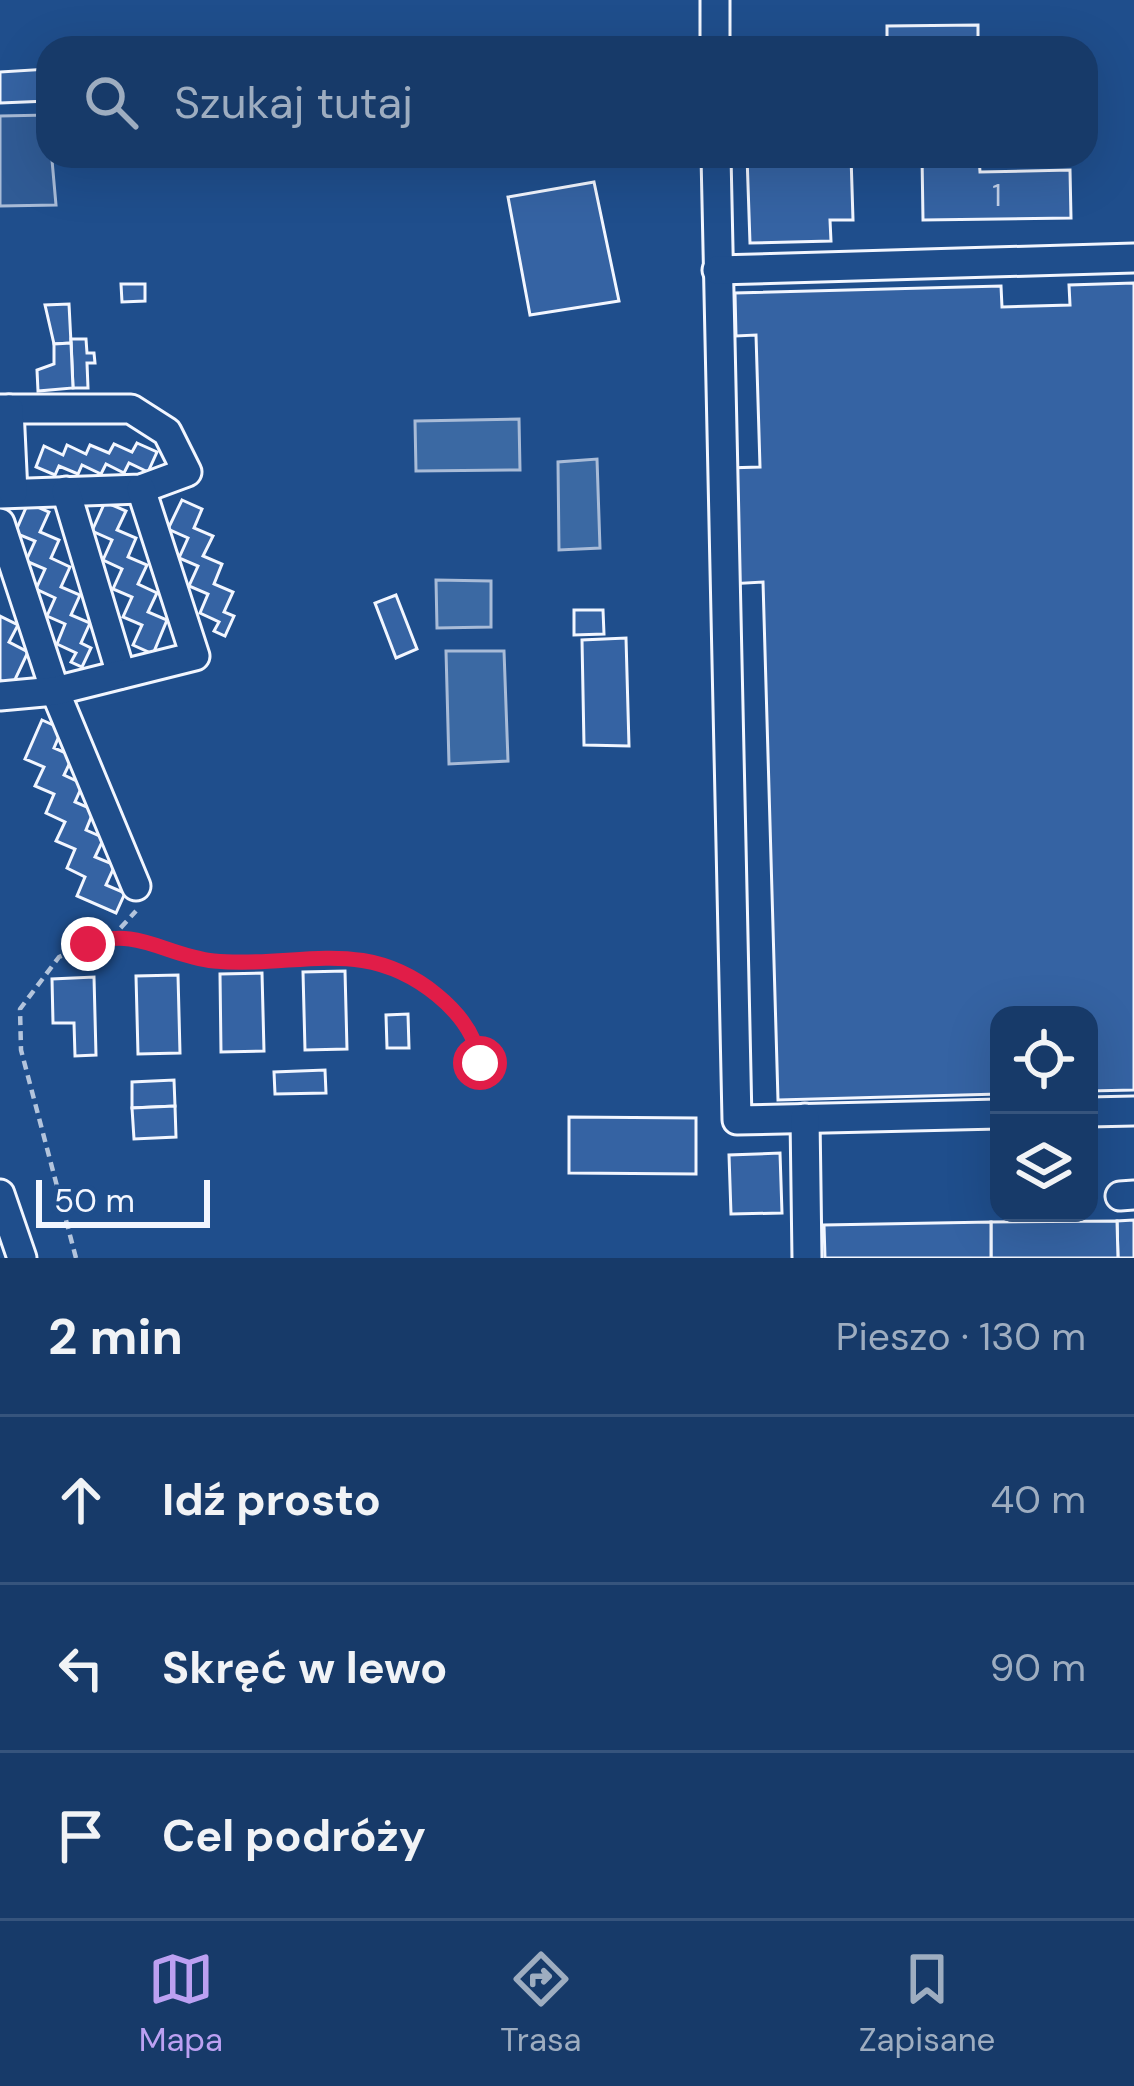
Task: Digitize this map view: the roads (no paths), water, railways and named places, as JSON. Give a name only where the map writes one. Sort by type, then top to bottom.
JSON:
[{"type":"street","points":[[715,0],[715,36]]},
{"type":"street","points":[[716,168],[737,1120],[990,1114]]},
{"type":"street","points":[[717,271],[1134,259]]},
{"type":"street","points":[[4,409],[131,409],[167,432],[187,472],[141,489],[6,493],[4,409]]},
{"type":"street","points":[[0,696],[55,691],[195,656],[141,489]]},
{"type":"street","points":[[66,491],[121,674]]},
{"type":"street","points":[[0,524],[55,691],[136,886]]},
{"type":"street","points":[[1098,1112],[1134,1111]]},
{"type":"street","points":[[806,1118],[807,1258]]},
{"type":"street","points":[[0,1194],[22,1258]]}]
